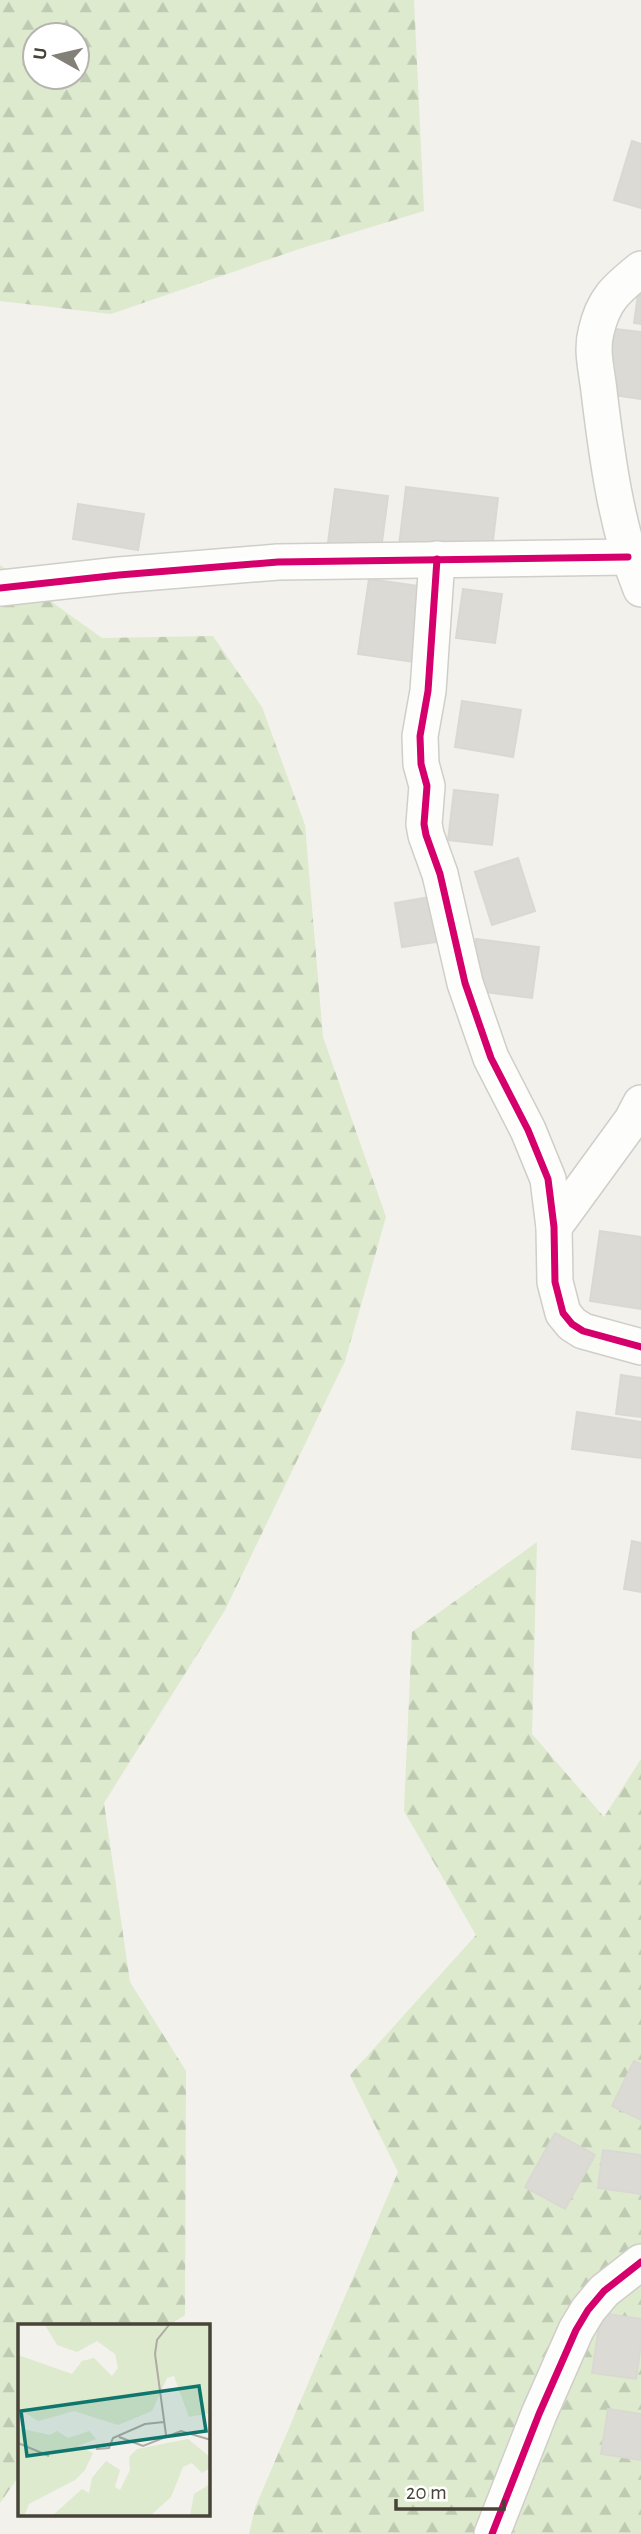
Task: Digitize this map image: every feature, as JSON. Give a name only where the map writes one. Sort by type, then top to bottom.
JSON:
[{"type":"street","points":[[641,269],[616,288],[602,312],[595,335],[594,351],[604,432],[628,557],[641,589]]},
{"type":"street","points":[[0,588],[278,562],[628,557]]},
{"type":"street","points":[[437,559],[428,691],[420,736],[421,764],[427,786],[424,824],[440,874],[464,983],[491,1058],[528,1130],[548,1179],[554,1227],[555,1282],[563,1312],[572,1324],[583,1331],[641,1347]]},
{"type":"street","points":[[554,1227],[632,1120],[641,1102]]},
{"type":"street","points":[[492,2534],[576,2330],[604,2291],[641,2262]]},
{"type":"green space","points":[[0,0],[414,0],[424,211],[302,248],[111,314],[0,301]]},
{"type":"green space","points":[[0,565],[102,638],[213,636],[262,707],[305,825],[323,1037],[386,1217],[345,1361],[225,1610],[104,1803],[130,1982],[186,2071],[185,2315],[171,2324],[18,2324],[18,2477],[0,2503]]},
{"type":"green space","points":[[537,1542],[532,1734],[604,1817],[641,1759],[641,2534],[249,2534],[255,2508],[398,2172],[350,2075],[476,1935],[404,1811],[412,1632]]},
{"type":"building","points":[[632,141],[641,144],[641,208],[614,200]]},
{"type":"building","points":[[641,274],[641,324],[634,323]]},
{"type":"building","points":[[615,329],[641,332],[641,399],[606,394]]},
{"type":"building","points":[[406,487],[498,498],[491,557],[399,546]]},
{"type":"building","points":[[335,489],[388,496],[381,550],[328,543]]},
{"type":"building","points":[[78,504],[144,514],[138,550],[73,539]]},
{"type":"building","points":[[369,579],[433,588],[422,663],[358,654]]},
{"type":"building","points":[[463,589],[502,594],[495,643],[456,638]]},
{"type":"building","points":[[462,701],[521,710],[513,757],[455,747]]},
{"type":"building","points":[[454,790],[498,795],[492,845],[448,840]]},
{"type":"building","points":[[518,858],[535,911],[492,925],[475,872]]},
{"type":"building","points":[[436,896],[443,941],[402,947],[395,903]]},
{"type":"building","points":[[476,939],[539,947],[532,998],[469,990]]},
{"type":"building","points":[[600,1231],[641,1237],[641,1309],[590,1301]]},
{"type":"building","points":[[621,1375],[641,1378],[641,1417],[616,1414]]},
{"type":"building","points":[[577,1412],[641,1422],[641,1458],[572,1449]]},
{"type":"building","points":[[632,1541],[641,1543],[641,1592],[624,1589]]},
{"type":"building","points":[[634,2061],[641,2064],[641,2120],[612,2106]]},
{"type":"building","points":[[555,2133],[595,2155],[565,2209],[525,2187]]},
{"type":"building","points":[[603,2150],[641,2155],[641,2194],[598,2188]]},
{"type":"building","points":[[601,2313],[641,2319],[641,2345],[636,2379],[592,2373]]},
{"type":"building","points":[[608,2409],[641,2414],[641,2460],[601,2454]]},
{"type":"cycle path","points":[[0,588],[278,562],[628,557]]},
{"type":"cycle path","points":[[437,559],[428,691],[420,736],[421,764],[427,786],[424,824],[426,835],[440,874],[465,983],[491,1058],[528,1130],[548,1179],[554,1227],[555,1282],[563,1313],[572,1324],[583,1331],[641,1347]]},
{"type":"cycle path","points":[[492,2534],[539,2414],[576,2330],[604,2291],[641,2262]]}]
